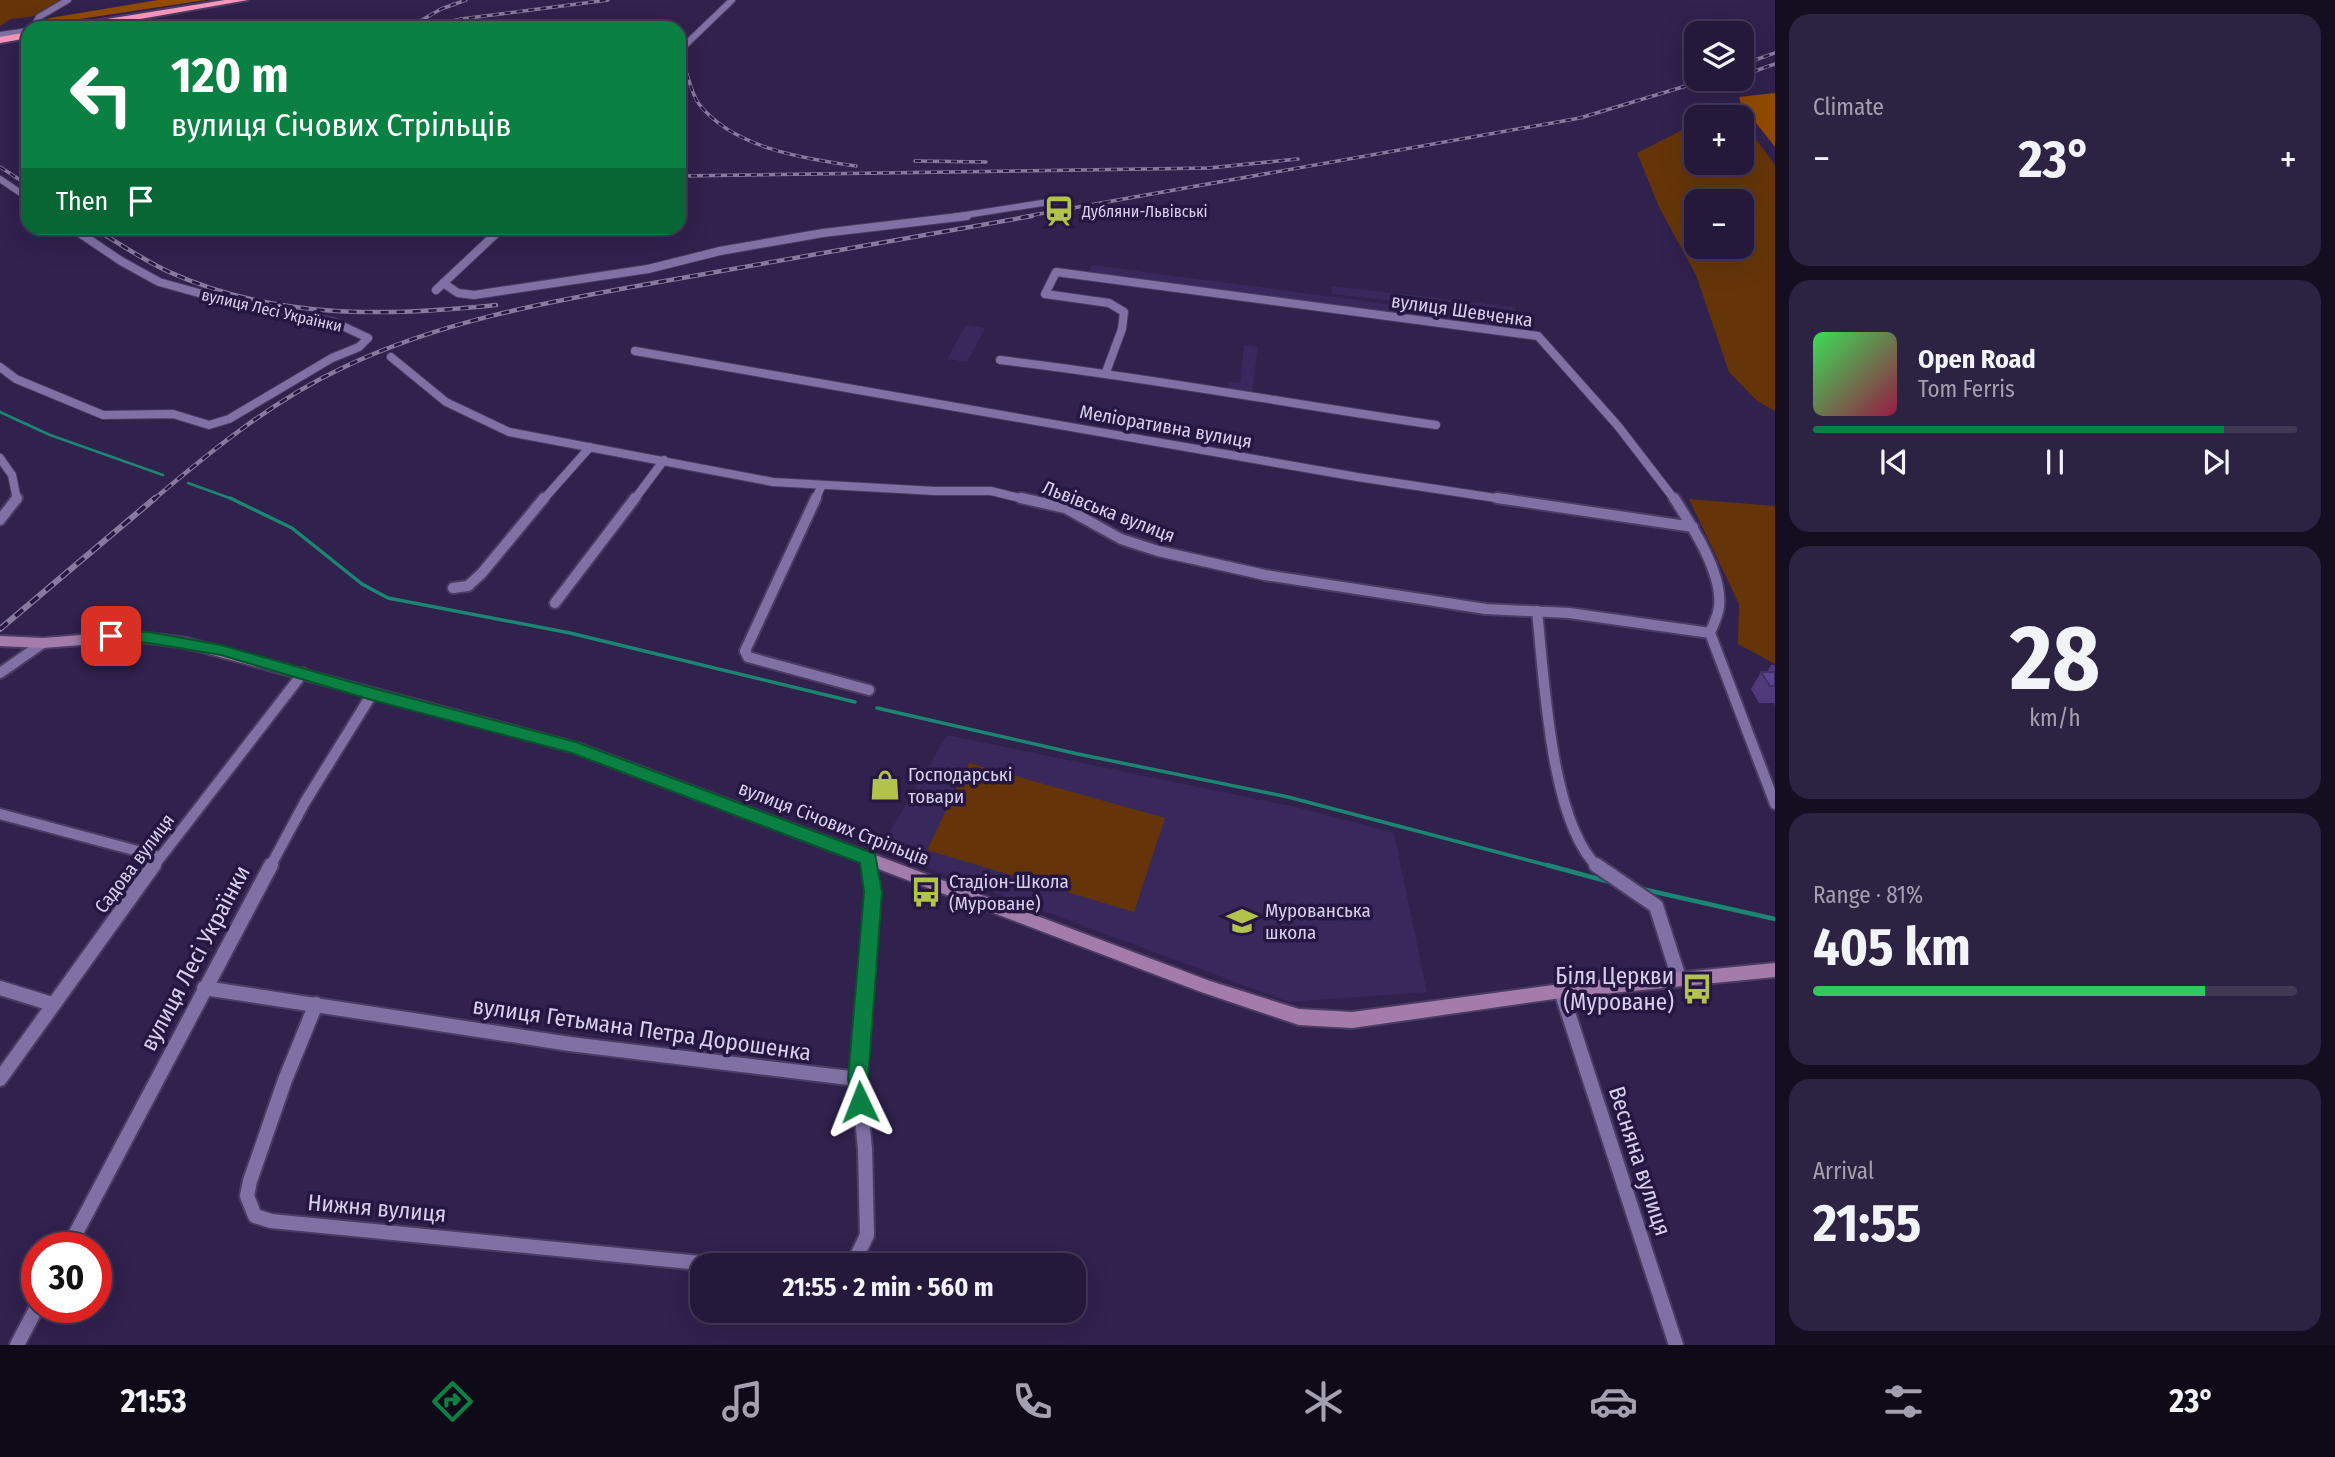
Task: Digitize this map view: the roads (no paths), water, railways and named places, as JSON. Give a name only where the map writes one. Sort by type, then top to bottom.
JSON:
[{"type":"highway","points":[[113,21],[243,0]]},
{"type":"highway","points":[[0,38],[21,34]]},
{"type":"street","points":[[37,21],[68,0]]},
{"type":"street","points":[[686,44],[732,0]]},
{"type":"street","points":[[0,179],[21,193]]},
{"type":"street","points":[[443,283],[458,293],[474,295],[648,269],[720,251],[823,233],[965,216],[1055,201]]},
{"type":"street","name":"вулиця Лесі Українки","points":[[0,366],[16,379],[103,415],[173,414],[215,424],[229,419],[332,358],[359,347],[368,338],[334,322],[253,308],[159,282],[82,235]]},
{"type":"street","points":[[436,290],[494,235]]},
{"type":"street","name":"вулиця Шевченка","points":[[1107,372],[1122,329],[1124,312],[1108,303],[1045,295],[1056,272],[1538,336],[1656,472],[1693,527],[1711,567],[1719,605],[1710,633]]},
{"type":"street","name":"Меліоративна вулиця","points":[[635,351],[1357,477],[1693,527]]},
{"type":"street","name":"Львівська вулиця","points":[[391,357],[419,385],[473,419],[509,432],[773,482],[1002,493],[1065,508],[1121,539],[1196,561],[1265,575],[1486,609],[1569,612],[1710,633]]},
{"type":"street","points":[[1000,360],[1107,372],[1273,401],[1436,425]]},
{"type":"street","points":[[453,589],[468,586],[482,573],[517,527],[590,447]]},
{"type":"street","points":[[0,458],[12,475],[17,500],[0,520]]},
{"type":"street","points":[[555,603],[664,460]]},
{"type":"street","points":[[822,485],[745,651],[748,657],[869,691]]},
{"type":"street","points":[[1537,611],[1551,724],[1565,799],[1585,854],[1601,870],[1656,906],[1679,978]]},
{"type":"street","points":[[1710,633],[1775,804]]},
{"type":"street","name":"вулиця Січових Стрільців","points":[[0,641],[43,643],[111,636],[149,637],[221,650],[372,694],[576,748],[1220,991],[1299,1017],[1324,1020],[1388,1017],[1560,991],[1775,970]]},
{"type":"street","points":[[0,673],[43,643]]},
{"type":"street","name":"Садова вулиця","points":[[0,1079],[51,1004],[160,857],[303,673]]},
{"type":"street","name":"вулиця Лесі Українки","points":[[76,1232],[305,802],[372,694]]},
{"type":"street","points":[[0,814],[160,857]]},
{"type":"street","points":[[858,1253],[867,1235],[865,1149],[858,1079],[873,892],[868,859]]},
{"type":"street","points":[[0,988],[51,1004]]},
{"type":"street","name":"вулиця Гетьмана Петра Дорошенка","points":[[204,988],[570,1044],[858,1079]]},
{"type":"street","name":"Весняна вулиця","points":[[1560,991],[1676,1345]]},
{"type":"street","name":"Нижня вулиця","points":[[316,1004],[285,1080],[250,1181],[247,1196],[255,1216],[271,1221],[690,1262]]},
{"type":"street","points":[[17,1345],[29,1323]]},
{"type":"waterway","points":[[0,412],[50,435],[163,475]]},
{"type":"waterway","points":[[188,483],[232,499]]},
{"type":"waterway","points":[[232,499],[292,528],[362,584],[388,598],[570,633],[855,702]]},
{"type":"waterway","points":[[877,708],[1078,754],[1288,797],[1554,867]]},
{"type":"waterway","points":[[1547,865],[1610,882]]},
{"type":"waterway","points":[[1642,889],[1775,919]]},
{"type":"railway","points":[[420,21],[441,9],[466,0]]},
{"type":"railway","points":[[452,21],[608,0]]},
{"type":"railway","points":[[1754,60],[1775,53]]},
{"type":"railway","points":[[1754,71],[1775,64]]},
{"type":"railway","points":[[687,74],[699,104],[713,119],[731,131],[771,149],[815,160],[856,166]]},
{"type":"railway","points":[[1022,217],[1580,118],[1684,87]]},
{"type":"railway","points":[[686,176],[1209,168],[1298,159]]},
{"type":"railway","points":[[915,161],[986,162]]},
{"type":"railway","points":[[0,167],[21,180]]},
{"type":"railway","points":[[153,500],[219,446],[290,396],[340,369],[422,336],[551,302],[1032,216]]},
{"type":"railway","points":[[105,235],[167,271],[207,287],[288,306],[412,312],[496,305]]},
{"type":"railway","points":[[0,629],[155,498]]},
{"type":"place","name":"Дубляни-Львівські","points":[[1059,211]]},
{"type":"place","name":"Господарські товари","points":[[885,785]]},
{"type":"place","name":"Стадіон-Школа (Муроване)","points":[[926,892]]},
{"type":"place","name":"Мурованська школа","points":[[1242,921]]},
{"type":"place","name":"Біля Церкви (Муроване)","points":[[1697,989]]}]
